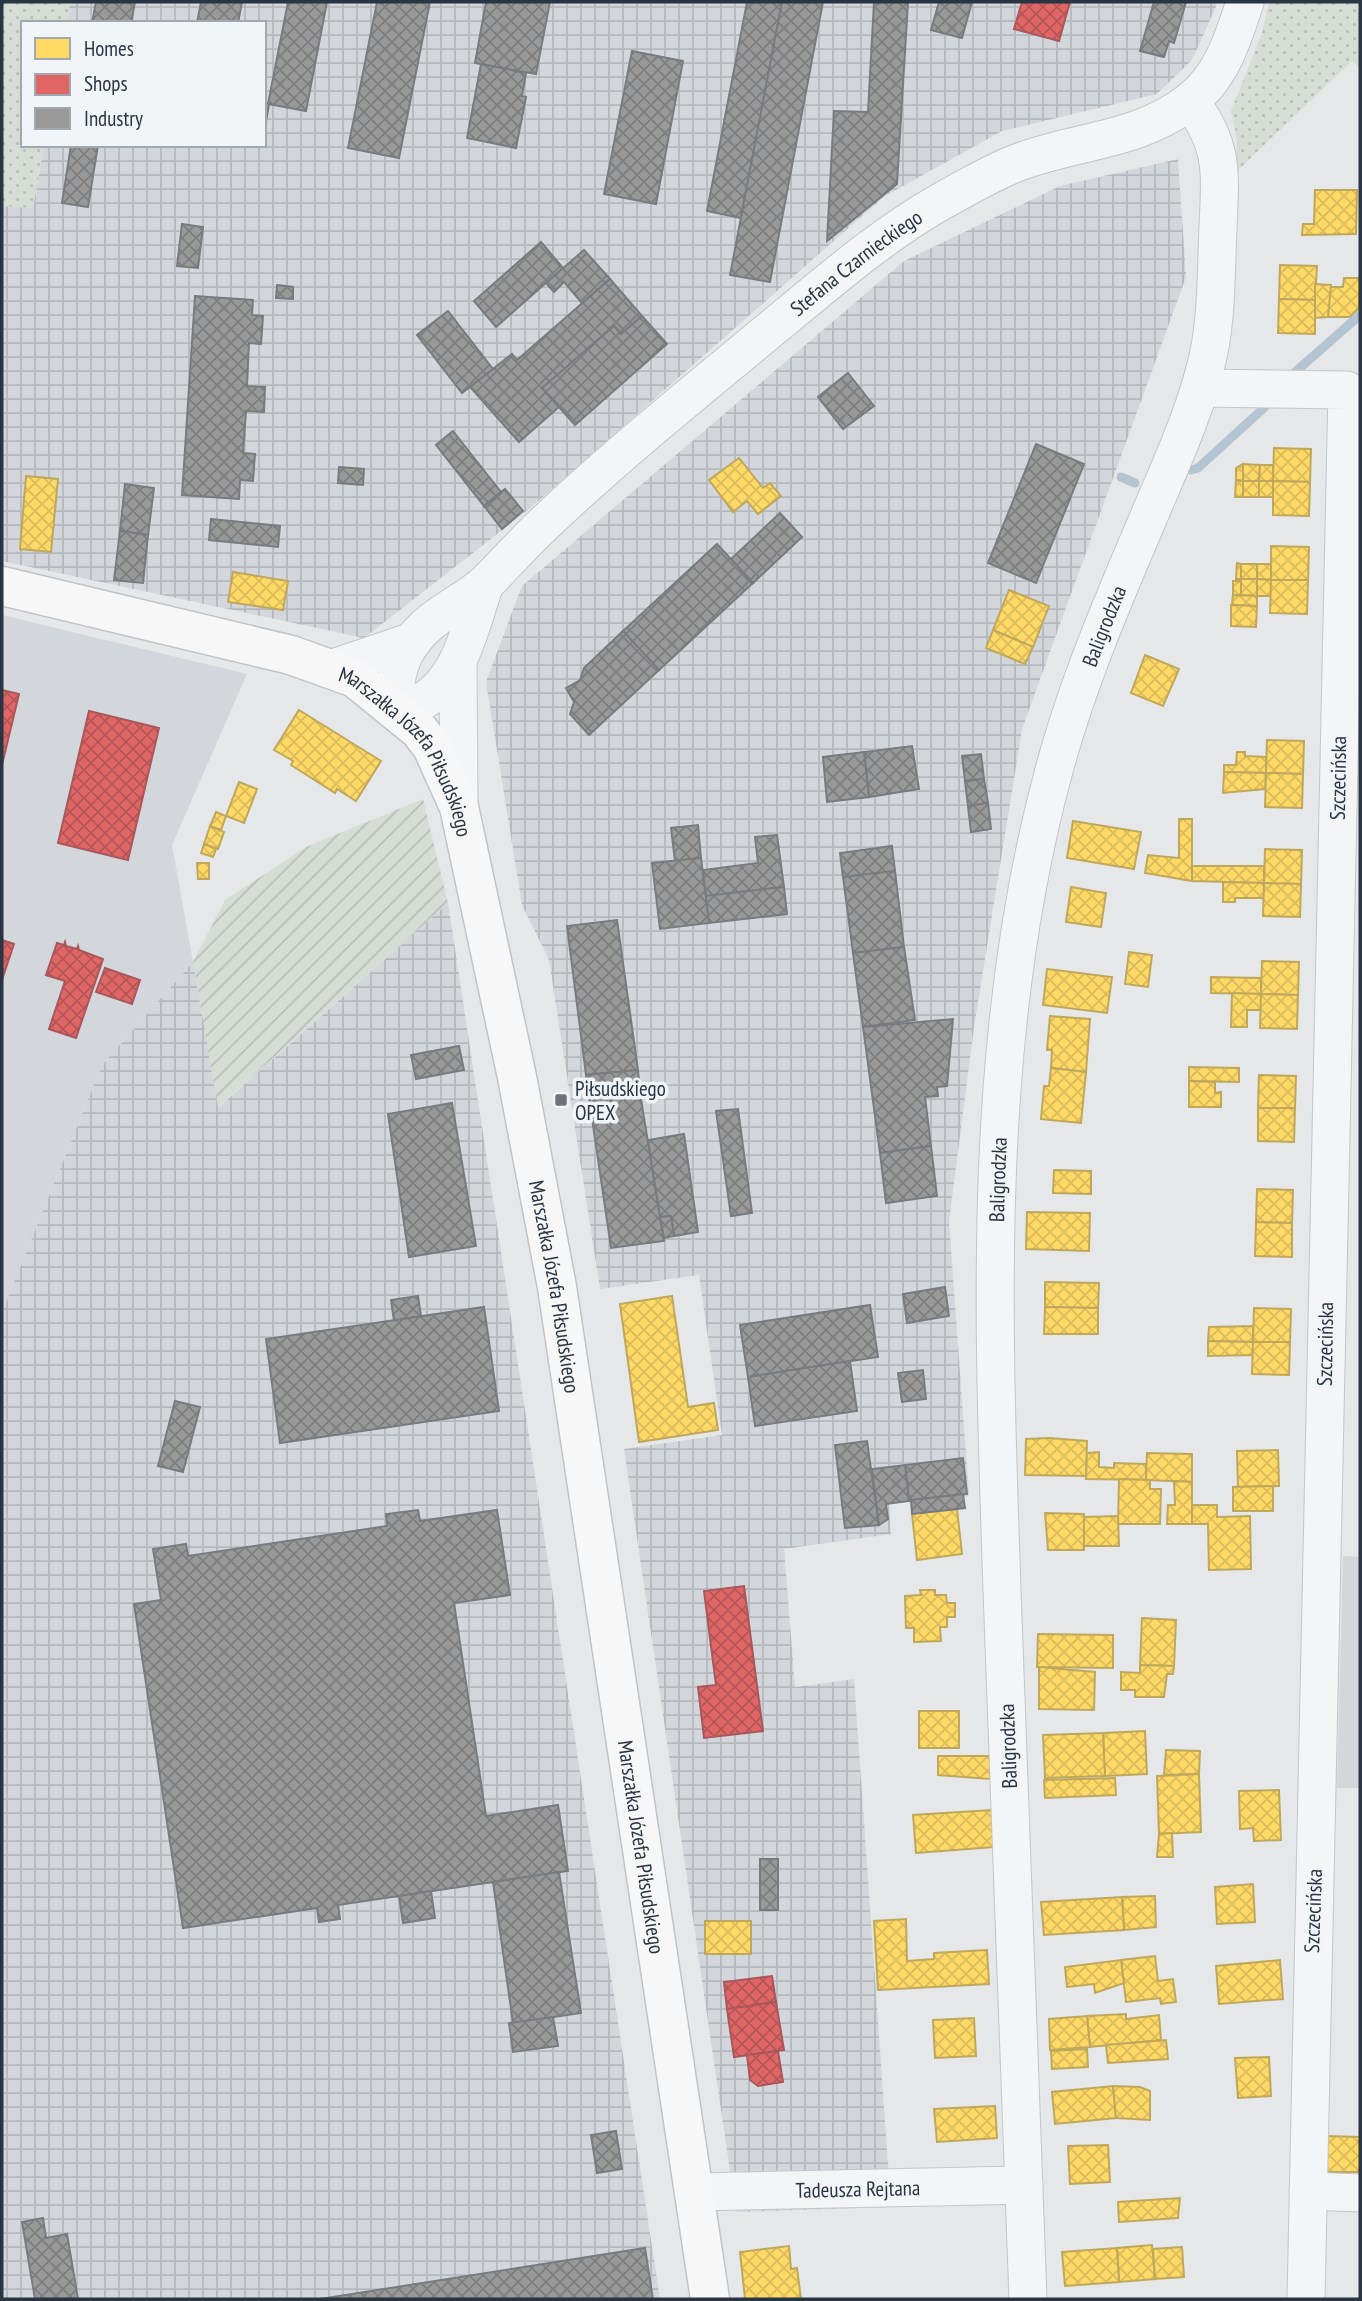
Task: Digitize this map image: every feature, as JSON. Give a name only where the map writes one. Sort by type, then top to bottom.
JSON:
[{"type":"main road","name":"Marszałka Józefa Piłsudskiego","points":[[2,586],[291,655],[355,678],[394,707],[432,747],[459,807],[517,1077],[557,1287],[710,2299]]},
{"type":"street","name":"Stefana Czarnieckiego","points":[[485,584],[458,661],[440,687],[419,703],[394,707],[395,682],[402,659],[413,641],[448,607],[485,584],[550,518],[730,363],[889,236],[940,202],[1019,162],[1110,140],[1152,125],[1190,101],[1204,88],[1230,50],[1245,2]]},
{"type":"street","name":"Baligrodzka","points":[[1028,2299],[996,1402],[997,1154],[1003,1061],[1020,930],[1054,770],[1118,591],[1200,388],[1210,346],[1216,291],[1220,170],[1215,140],[1190,101]]},
{"type":"street","name":"Szczecińska","points":[[1200,388],[1354,388],[1323,1426],[1306,2299]]},
{"type":"street","name":"Stefana Czarnieckiego","points":[[333,668],[413,641]]},
{"type":"street","name":"Stefana Czarnieckiego","points":[[458,661],[459,807]]},
{"type":"street","name":"Tadeusza Rejtana","points":[[694,2192],[1024,2185]]},
{"type":"street","points":[[1308,2191],[1360,2193]]},
{"type":"shaded area","points":[[2,2],[70,2],[66,21],[21,21],[21,147],[44,147],[33,208],[2,206]]},
{"type":"shaded area","points":[[70,2],[1218,2],[1192,60],[1157,94],[1002,131],[885,196],[528,510],[364,638],[2,561],[2,206],[33,208],[44,147],[266,147],[266,21],[66,21]]},
{"type":"shaded area","points":[[1269,2],[1360,2],[1360,68],[1352,61],[1236,172],[1237,139],[1231,111],[1262,33]]},
{"type":"shaded area","points":[[1178,159],[1186,277],[1022,729],[974,1027],[949,1222],[969,1496],[889,1504],[891,1534],[784,1549],[795,1687],[854,1679],[891,2207],[736,2212],[624,1449],[722,1435],[699,1275],[600,1289],[549,960],[522,905],[486,682],[522,586],[904,261],[1060,186]]},
{"type":"shaded area","points":[[2,615],[247,674],[172,845],[193,962],[102,1065],[2,1312]]},
{"type":"shaded area","points":[[423,799],[448,903],[218,1107],[193,962],[225,900],[306,847]]},
{"type":"shaded area","points":[[448,903],[660,2299],[2,2299],[2,1312],[102,1065],[193,962],[219,1107]]},
{"type":"shaded area","points":[[1343,1556],[1360,1557],[1360,1788],[1337,1788]]},
{"type":"building: Homes","points":[[1315,190],[1357,190],[1356,234],[1302,235],[1303,224],[1314,224]]},
{"type":"building: Homes","points":[[1280,265],[1317,266],[1315,300],[1279,299]]},
{"type":"building: Homes","points":[[1344,278],[1360,278],[1359,308],[1350,317],[1328,317],[1329,287],[1343,287]]},
{"type":"building: Homes","points":[[1315,284],[1331,285],[1328,317],[1315,318]]},
{"type":"building: Homes","points":[[1279,299],[1315,300],[1315,334],[1278,333]]},
{"type":"building: Homes","points":[[1274,448],[1311,449],[1310,482],[1273,481]]},
{"type":"building: Homes","points":[[739,458],[763,488],[770,483],[781,496],[758,514],[747,501],[733,512],[709,480]]},
{"type":"building: Homes","points":[[1243,464],[1243,481],[1236,480],[1236,468]]},
{"type":"building: Homes","points":[[1243,464],[1260,465],[1259,481],[1243,481]]},
{"type":"building: Homes","points":[[1260,465],[1273,465],[1273,481],[1259,481]]},
{"type":"building: Homes","points":[[26,476],[58,479],[51,552],[20,549]]},
{"type":"building: Homes","points":[[1236,480],[1243,481],[1243,497],[1235,497]]},
{"type":"building: Homes","points":[[1243,481],[1259,481],[1259,497],[1243,497]]},
{"type":"building: Homes","points":[[1259,481],[1273,481],[1273,497],[1259,497]]},
{"type":"building: Homes","points":[[1273,481],[1310,482],[1309,516],[1273,515]]},
{"type":"building: Homes","points":[[1271,546],[1309,547],[1308,580],[1271,580]]},
{"type":"building: Homes","points":[[1237,563],[1241,564],[1241,579],[1236,579]]},
{"type":"building: Homes","points":[[1241,564],[1257,564],[1257,579],[1241,579]]},
{"type":"building: Homes","points":[[1257,564],[1271,564],[1271,580],[1257,579]]},
{"type":"building: Homes","points":[[233,572],[288,581],[283,610],[228,602]]},
{"type":"building: Homes","points":[[1241,579],[1257,579],[1257,596],[1241,595]]},
{"type":"building: Homes","points":[[1257,579],[1271,580],[1271,596],[1257,596]]},
{"type":"building: Homes","points":[[1271,580],[1308,580],[1307,614],[1270,613]]},
{"type":"building: Homes","points":[[1233,581],[1241,581],[1241,595],[1233,595]]},
{"type":"building: Homes","points":[[1009,590],[1049,606],[1033,647],[993,630]]},
{"type":"building: Homes","points":[[1233,595],[1257,596],[1257,606],[1232,605]]},
{"type":"building: Homes","points":[[1231,605],[1257,606],[1256,627],[1231,626]]},
{"type":"building: Homes","points":[[993,630],[1033,647],[1025,664],[986,648]]},
{"type":"building: Homes","points":[[1145,655],[1179,669],[1163,706],[1131,693]]},
{"type":"building: Homes","points":[[299,710],[381,761],[356,801],[337,789],[335,793],[291,765],[293,761],[274,750]]},
{"type":"building: Homes","points":[[1267,740],[1304,741],[1303,774],[1266,773]]},
{"type":"building: Homes","points":[[1237,752],[1245,752],[1245,756],[1266,757],[1266,773],[1224,772],[1224,765],[1236,765]]},
{"type":"building: Homes","points":[[1224,772],[1266,773],[1265,789],[1223,793]]},
{"type":"building: Homes","points":[[1266,773],[1303,774],[1302,808],[1265,807]]},
{"type":"building: Homes","points":[[239,782],[257,789],[244,823],[226,816]]},
{"type":"building: Homes","points":[[216,812],[226,816],[221,830],[210,826]]},
{"type":"building: Homes","points":[[1179,819],[1192,819],[1192,881],[1145,873],[1148,855],[1179,858]]},
{"type":"building: Homes","points":[[1073,821],[1141,832],[1134,869],[1067,858]]},
{"type":"building: Homes","points":[[210,826],[224,832],[218,849],[204,844]]},
{"type":"building: Homes","points":[[204,844],[216,849],[213,857],[201,853]]},
{"type":"building: Homes","points":[[1265,849],[1302,850],[1301,884],[1264,883]]},
{"type":"building: Homes","points":[[197,863],[209,863],[209,879],[198,879]]},
{"type":"building: Homes","points":[[1192,866],[1264,866],[1264,883],[1192,881]]},
{"type":"building: Homes","points":[[1223,882],[1264,883],[1264,898],[1235,898],[1235,902],[1223,902]]},
{"type":"building: Homes","points":[[1264,883],[1301,884],[1300,917],[1263,916]]},
{"type":"building: Homes","points":[[1071,887],[1106,893],[1101,927],[1066,922]]},
{"type":"building: Homes","points":[[1129,952],[1152,955],[1148,987],[1125,984]]},
{"type":"building: Homes","points":[[1262,961],[1299,962],[1298,995],[1261,994]]},
{"type":"building: Homes","points":[[1047,969],[1112,977],[1107,1013],[1043,1005]]},
{"type":"building: Homes","points":[[1211,977],[1261,978],[1261,994],[1211,993]]},
{"type":"building: Homes","points":[[1232,993],[1261,994],[1261,1010],[1247,1010],[1247,1027],[1231,1027]]},
{"type":"building: Homes","points":[[1261,994],[1298,995],[1297,1029],[1260,1028]]},
{"type":"building: Homes","points":[[1050,1016],[1090,1019],[1086,1072],[1051,1068],[1052,1050],[1047,1050]]},
{"type":"building: Homes","points":[[1189,1067],[1239,1068],[1239,1082],[1189,1081]]},
{"type":"building: Homes","points":[[1051,1068],[1086,1072],[1081,1123],[1041,1119],[1044,1086],[1049,1086]]},
{"type":"building: Homes","points":[[1259,1075],[1296,1076],[1295,1108],[1258,1108]]},
{"type":"building: Homes","points":[[1189,1081],[1215,1082],[1215,1093],[1221,1092],[1221,1107],[1189,1107]]},
{"type":"building: Homes","points":[[1258,1108],[1295,1108],[1294,1142],[1258,1141]]},
{"type":"building: Homes","points":[[1054,1170],[1091,1171],[1091,1194],[1053,1193]]},
{"type":"building: Homes","points":[[1257,1189],[1293,1190],[1292,1223],[1256,1222]]},
{"type":"building: Homes","points":[[1027,1212],[1090,1213],[1089,1251],[1026,1249]]},
{"type":"building: Homes","points":[[1256,1222],[1292,1223],[1292,1257],[1255,1256]]},
{"type":"building: Homes","points":[[1045,1282],[1099,1283],[1098,1308],[1045,1307]]},
{"type":"building: Homes","points":[[672,1296],[688,1407],[714,1403],[718,1430],[639,1442],[620,1304]]},
{"type":"building: Homes","points":[[1045,1307],[1098,1308],[1098,1334],[1044,1334]]},
{"type":"building: Homes","points":[[1254,1308],[1291,1309],[1290,1342],[1253,1342]]},
{"type":"building: Homes","points":[[1253,1326],[1253,1342],[1208,1341],[1209,1327]]},
{"type":"building: Homes","points":[[1208,1341],[1253,1342],[1253,1355],[1208,1356]]},
{"type":"building: Homes","points":[[1253,1342],[1290,1342],[1289,1375],[1252,1374]]},
{"type":"building: Homes","points":[[1026,1439],[1087,1441],[1086,1476],[1025,1475]]},
{"type":"building: Homes","points":[[1278,1450],[1279,1486],[1238,1487],[1237,1451]]},
{"type":"building: Homes","points":[[1099,1452],[1099,1467],[1114,1468],[1114,1463],[1146,1464],[1146,1480],[1086,1479],[1087,1453]]},
{"type":"building: Homes","points":[[1147,1453],[1192,1454],[1192,1482],[1146,1480]]},
{"type":"building: Homes","points":[[1119,1479],[1150,1480],[1150,1489],[1161,1489],[1160,1524],[1118,1524]]},
{"type":"building: Homes","points":[[1174,1481],[1192,1482],[1192,1524],[1167,1524],[1168,1505],[1175,1505]]},
{"type":"building: Homes","points":[[1273,1486],[1273,1511],[1233,1511],[1233,1487]]},
{"type":"building: Homes","points":[[1192,1505],[1217,1505],[1217,1517],[1250,1516],[1251,1569],[1209,1570],[1208,1524],[1192,1524]]},
{"type":"building: Homes","points":[[957,1509],[962,1554],[917,1560],[912,1514]]},
{"type":"building: Homes","points":[[1045,1513],[1084,1514],[1084,1550],[1048,1550]]},
{"type":"building: Homes","points":[[1118,1516],[1119,1546],[1084,1546],[1084,1517]]},
{"type":"building: Homes","points":[[920,1590],[935,1590],[935,1595],[946,1595],[947,1603],[955,1603],[955,1617],[947,1617],[947,1627],[940,1627],[941,1641],[914,1642],[914,1628],[906,1628],[905,1596],[921,1595]]},
{"type":"building: Homes","points":[[1142,1618],[1176,1620],[1174,1666],[1140,1665]]},
{"type":"building: Homes","points":[[1038,1634],[1113,1635],[1113,1668],[1037,1667]]},
{"type":"building: Homes","points":[[1140,1665],[1174,1666],[1173,1674],[1167,1674],[1164,1697],[1135,1697],[1135,1690],[1121,1690],[1121,1672],[1140,1673]]},
{"type":"building: Homes","points":[[1039,1667],[1095,1672],[1094,1710],[1039,1709]]},
{"type":"building: Homes","points":[[919,1711],[959,1711],[959,1748],[919,1748]]},
{"type":"building: Homes","points":[[1145,1731],[1147,1774],[1105,1776],[1103,1733]]},
{"type":"building: Homes","points":[[1103,1733],[1105,1776],[1045,1778],[1043,1735]]},
{"type":"building: Homes","points":[[1166,1750],[1200,1751],[1199,1774],[1164,1775]]},
{"type":"building: Homes","points":[[938,1756],[991,1756],[990,1779],[938,1775]]},
{"type":"building: Homes","points":[[1199,1774],[1201,1832],[1159,1834],[1157,1776]]},
{"type":"building: Homes","points":[[1115,1778],[1116,1795],[1045,1798],[1044,1780]]},
{"type":"building: Homes","points":[[1279,1790],[1281,1840],[1254,1841],[1253,1828],[1240,1829],[1239,1791]]},
{"type":"building: Homes","points":[[992,1810],[994,1847],[916,1853],[913,1815]]},
{"type":"building: Homes","points":[[1172,1833],[1173,1857],[1157,1857],[1159,1834]]},
{"type":"building: Homes","points":[[1253,1884],[1255,1922],[1217,1924],[1215,1887]]},
{"type":"building: Homes","points":[[1155,1896],[1156,1927],[1124,1930],[1122,1897]]},
{"type":"building: Homes","points":[[1122,1897],[1124,1930],[1044,1935],[1041,1902]]},
{"type":"building: Homes","points":[[906,1919],[907,1961],[934,1959],[934,1953],[987,1950],[989,1984],[878,1990],[874,1921]]},
{"type":"building: Homes","points":[[705,1921],[751,1921],[751,1954],[705,1954]]},
{"type":"building: Homes","points":[[1155,1956],[1158,1981],[1173,1979],[1176,2002],[1161,2004],[1160,1998],[1126,2002],[1121,1960]]},
{"type":"building: Homes","points":[[1121,1960],[1124,1983],[1095,1993],[1094,1984],[1067,1987],[1065,1967]]},
{"type":"building: Homes","points":[[1280,1960],[1283,1999],[1219,2004],[1216,1966]]},
{"type":"building: Homes","points":[[1126,2014],[1126,2019],[1159,2015],[1161,2040],[1090,2047],[1087,2016]]},
{"type":"building: Homes","points":[[1087,2016],[1090,2047],[1050,2050],[1049,2019]]},
{"type":"building: Homes","points":[[974,2018],[976,2056],[935,2058],[933,2020]]},
{"type":"building: Homes","points":[[1166,2040],[1168,2059],[1108,2063],[1106,2045]]},
{"type":"building: Homes","points":[[1087,2049],[1088,2067],[1052,2069],[1051,2051]]},
{"type":"building: Homes","points":[[1269,2057],[1271,2096],[1238,2098],[1235,2058]]},
{"type":"building: Homes","points":[[1113,2086],[1116,2118],[1055,2124],[1052,2092]]},
{"type":"building: Homes","points":[[1113,2086],[1140,2087],[1150,2091],[1150,2120],[1116,2118]]},
{"type":"building: Homes","points":[[995,2106],[997,2138],[937,2142],[934,2109]]},
{"type":"building: Homes","points":[[1326,2136],[1360,2137],[1360,2172],[1326,2172]]},
{"type":"building: Homes","points":[[1108,2145],[1110,2182],[1070,2184],[1068,2146]]},
{"type":"building: Homes","points":[[1180,2198],[1178,2218],[1119,2222],[1118,2202]]},
{"type":"building: Homes","points":[[1152,2245],[1155,2279],[1119,2282],[1117,2248]]},
{"type":"building: Homes","points":[[789,2246],[791,2269],[797,2268],[801,2299],[745,2299],[740,2252]]},
{"type":"building: Homes","points":[[1182,2247],[1184,2277],[1155,2279],[1153,2249]]},
{"type":"building: Homes","points":[[1117,2248],[1119,2282],[1065,2286],[1062,2252]]},
{"type":"building: Shops","points":[[1022,2],[1070,2],[1059,41],[1014,29]]},
{"type":"building: Shops","points":[[2,690],[19,694],[2,765]]},
{"type":"building: Shops","points":[[89,711],[159,728],[128,860],[58,843]]},
{"type":"building: Shops","points":[[2,940],[14,944],[2,980]]},
{"type":"building: Shops","points":[[65,942],[66,946],[77,949],[78,946],[79,950],[103,959],[76,1038],[49,1029],[65,981],[46,975],[57,943],[64,945]]},
{"type":"building: Shops","points":[[105,968],[140,980],[132,1004],[96,992]]},
{"type":"building: Shops","points":[[744,1586],[763,1731],[704,1738],[698,1687],[716,1685],[704,1591]]},
{"type":"building: Shops","points":[[772,1976],[776,2002],[727,2009],[724,1982]]},
{"type":"building: Shops","points":[[776,2002],[784,2050],[734,2057],[727,2009]]},
{"type":"building: Shops","points":[[778,2051],[783,2082],[758,2086],[750,2080],[747,2055]]},
{"type":"building: Industry","points":[[96,2],[135,2],[131,21],[92,21]]},
{"type":"building: Industry","points":[[201,2],[242,2],[238,21],[197,21]]},
{"type":"building: Industry","points":[[288,2],[327,2],[306,111],[268,104]]},
{"type":"building: Industry","points":[[377,2],[430,2],[399,158],[348,148]]},
{"type":"building: Industry","points":[[486,2],[550,2],[536,74],[475,63]]},
{"type":"building: Industry","points":[[747,2],[782,2],[741,218],[707,211]]},
{"type":"building: Industry","points":[[782,2],[823,2],[770,282],[730,275]]},
{"type":"building: Industry","points":[[874,2],[908,2],[897,184],[827,241],[834,111],[868,112]]},
{"type":"building: Industry","points":[[939,2],[972,2],[962,38],[931,30]]},
{"type":"building: Industry","points":[[1154,2],[1186,2],[1174,43],[1169,41],[1164,57],[1140,51]]},
{"type":"building: Industry","points":[[632,51],[683,61],[656,204],[604,194]]},
{"type":"building: Industry","points":[[481,64],[526,73],[522,96],[526,97],[516,148],[467,138]]},
{"type":"building: Industry","points":[[71,147],[98,147],[88,207],[62,203]]},
{"type":"building: Industry","points":[[182,224],[203,227],[198,268],[177,266]]},
{"type":"building: Industry","points":[[541,242],[563,268],[496,327],[474,301]]},
{"type":"building: Industry","points":[[584,250],[610,279],[582,303],[564,282],[554,292],[546,283]]},
{"type":"building: Industry","points":[[610,279],[642,316],[621,334],[614,326],[542,388],[559,407],[519,442],[470,387],[512,354],[517,360]]},
{"type":"building: Industry","points":[[277,285],[293,287],[293,299],[276,298]]},
{"type":"building: Industry","points":[[195,296],[253,300],[252,315],[263,316],[261,344],[249,343],[247,386],[265,387],[264,412],[246,411],[243,453],[255,454],[253,481],[240,480],[239,499],[182,495]]},
{"type":"building: Industry","points":[[448,311],[493,369],[462,393],[417,335]]},
{"type":"building: Industry","points":[[642,316],[667,344],[575,425],[542,388],[614,326],[621,334]]},
{"type":"building: Industry","points":[[848,373],[874,406],[843,429],[818,397]]},
{"type":"building: Industry","points":[[453,431],[501,492],[484,506],[436,445]]},
{"type":"building: Industry","points":[[1036,444],[1084,464],[1036,583],[988,563]]},
{"type":"building: Industry","points":[[339,467],[364,469],[363,485],[338,483]]},
{"type":"building: Industry","points":[[125,484],[154,488],[148,535],[120,531]]},
{"type":"building: Industry","points":[[505,489],[523,511],[502,529],[484,506]]},
{"type":"building: Industry","points":[[780,513],[802,537],[753,583],[731,559]]},
{"type":"building: Industry","points":[[211,519],[280,526],[278,547],[209,540]]},
{"type":"building: Industry","points":[[120,531],[148,535],[143,583],[114,580]]},
{"type":"building: Industry","points":[[717,544],[753,583],[659,670],[623,631]]},
{"type":"building: Industry","points":[[623,631],[659,670],[589,735],[570,714],[574,702],[566,688],[580,680],[584,668]]},
{"type":"building: Industry","points":[[912,746],[919,789],[869,797],[864,752]]},
{"type":"building: Industry","points":[[864,752],[869,797],[827,802],[823,757]]},
{"type":"building: Industry","points":[[981,754],[984,779],[965,781],[962,756]]},
{"type":"building: Industry","points":[[984,779],[988,803],[968,806],[965,781]]},
{"type":"building: Industry","points":[[988,803],[991,829],[971,832],[968,806]]},
{"type":"building: Industry","points":[[698,825],[701,858],[675,861],[671,828]]},
{"type":"building: Industry","points":[[777,835],[784,887],[706,896],[703,870],[758,863],[755,837]]},
{"type":"building: Industry","points":[[892,846],[895,871],[843,877],[840,853]]},
{"type":"building: Industry","points":[[701,858],[709,923],[660,929],[652,863]]},
{"type":"building: Industry","points":[[895,871],[904,947],[853,953],[843,877]]},
{"type":"building: Industry","points":[[784,887],[787,914],[709,923],[706,896]]},
{"type":"building: Industry","points":[[617,920],[638,1070],[586,1075],[567,926]]},
{"type":"building: Industry","points":[[904,947],[915,1020],[863,1027],[853,953]]},
{"type":"building: Industry","points":[[953,1019],[947,1086],[937,1087],[938,1096],[925,1097],[931,1146],[880,1153],[863,1027]]},
{"type":"building: Industry","points":[[459,1046],[464,1070],[416,1079],[411,1055]]},
{"type":"building: Industry","points":[[638,1070],[640,1093],[590,1098],[586,1075]]},
{"type":"building: Industry","points":[[640,1093],[664,1241],[611,1248],[589,1098]]},
{"type":"building: Industry","points":[[452,1103],[476,1246],[409,1257],[388,1114]]},
{"type":"building: Industry","points":[[738,1109],[752,1213],[731,1216],[716,1111]]},
{"type":"building: Industry","points":[[684,1134],[698,1232],[674,1236],[671,1216],[660,1217],[648,1140]]},
{"type":"building: Industry","points":[[931,1146],[937,1196],[886,1203],[880,1153]]},
{"type":"building: Industry","points":[[671,1216],[674,1236],[664,1238],[660,1217]]},
{"type":"building: Industry","points":[[945,1287],[949,1316],[907,1323],[903,1294]]},
{"type":"building: Industry","points":[[418,1296],[421,1316],[394,1321],[391,1300]]},
{"type":"building: Industry","points":[[870,1305],[878,1357],[748,1377],[740,1325]]},
{"type":"building: Industry","points":[[484,1307],[499,1411],[280,1443],[266,1339]]},
{"type":"building: Industry","points":[[850,1361],[857,1411],[755,1426],[748,1377]]},
{"type":"building: Industry","points":[[923,1370],[926,1399],[902,1402],[898,1373]]},
{"type":"building: Industry","points":[[175,1401],[200,1407],[183,1472],[158,1466]]},
{"type":"building: Industry","points":[[867,1441],[879,1525],[845,1528],[835,1445]]},
{"type":"building: Industry","points":[[963,1458],[967,1494],[909,1501],[905,1465]]},
{"type":"building: Industry","points":[[905,1465],[909,1501],[886,1504],[888,1519],[879,1525],[872,1469]]},
{"type":"building: Industry","points":[[963,1494],[965,1508],[912,1514],[911,1500]]},
{"type":"building: Industry","points":[[418,1510],[420,1521],[497,1510],[510,1595],[454,1603],[486,1816],[558,1805],[568,1871],[338,1905],[340,1919],[319,1922],[317,1908],[183,1928],[134,1604],[161,1600],[153,1549],[186,1544],[188,1556],[387,1526],[386,1514]]},
{"type":"building: Industry","points":[[760,1859],[778,1859],[778,1910],[760,1910]]},
{"type":"building: Industry","points":[[559,1872],[581,2013],[513,2023],[493,1882]]},
{"type":"building: Industry","points":[[431,1891],[435,1918],[403,1923],[399,1896]]},
{"type":"building: Industry","points":[[553,2017],[558,2046],[513,2052],[509,2023]]},
{"type":"building: Industry","points":[[616,2131],[622,2169],[597,2173],[591,2135]]},
{"type":"building: Industry","points":[[43,2218],[46,2238],[67,2234],[78,2299],[35,2299],[22,2222]]},
{"type":"building: Industry","points":[[645,2248],[653,2299],[320,2299]]},
{"type":"waterway","points":[[1293,374],[1360,315]]},
{"type":"waterway","points":[[1191,470],[1198,468],[1265,407]]},
{"type":"waterway","points":[[1121,477],[1135,483]]},
{"type":"place","name":"Piłsudskiego OPEX","points":[[561,1100]]}]
